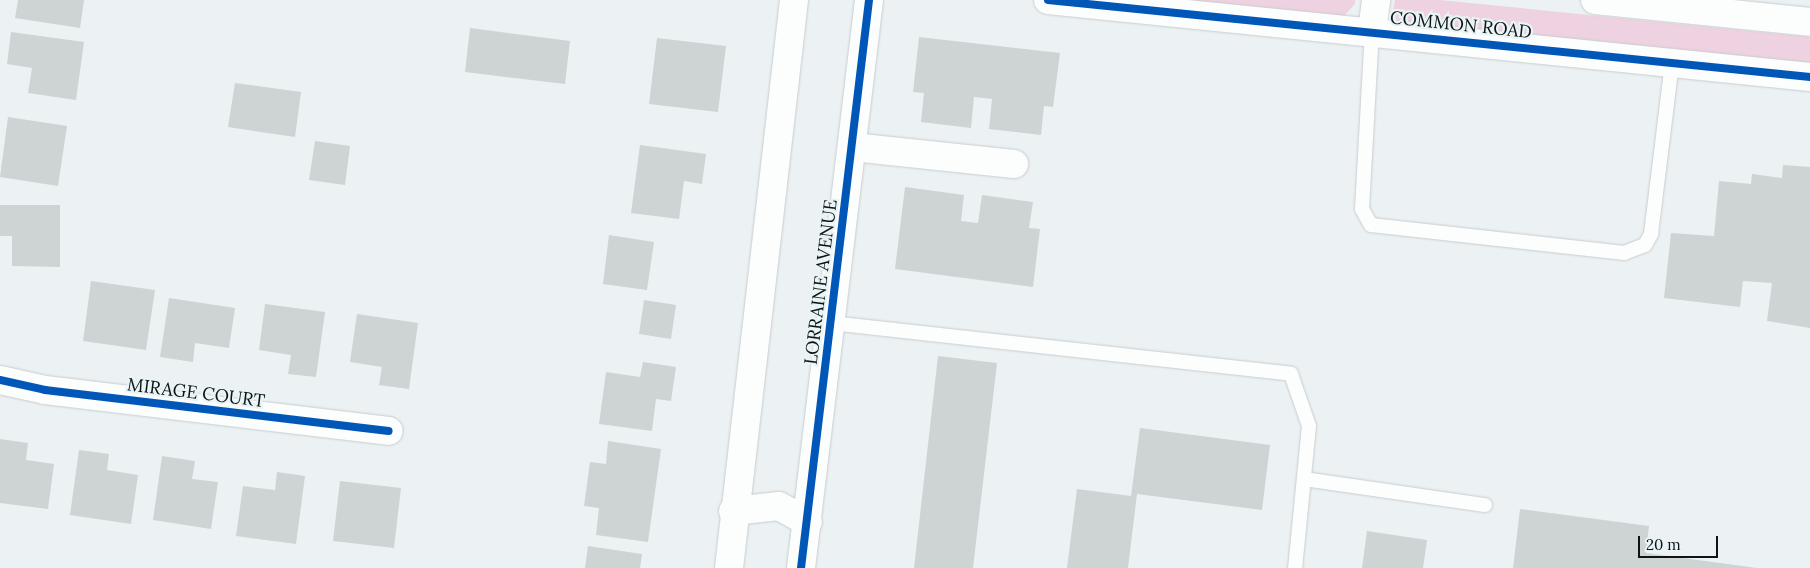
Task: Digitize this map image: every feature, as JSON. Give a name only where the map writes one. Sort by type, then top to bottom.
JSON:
[{"type":"street","points":[[729,568],[733,510],[794,0]]},
{"type":"street","name":"LORRAINE AVENUE","points":[[801,568],[870,0]]},
{"type":"street","name":"COMMON ROAD","points":[[1048,0],[1372,30],[1810,77]]},
{"type":"street","points":[[1372,30],[1376,0]]},
{"type":"street","points":[[1595,0],[1810,22]]},
{"type":"street","points":[[852,147],[1014,164]]},
{"type":"street","name":"MIRAGE COURT","points":[[0,380],[45,390],[388,430]]},
{"type":"street","points":[[733,510],[779,506],[808,522]]},
{"type":"lane","points":[[1372,30],[1362,209],[1371,225],[1624,253],[1645,245],[1651,234],[1672,63]]},
{"type":"lane","points":[[831,323],[1291,374],[1309,426],[1295,568]]},
{"type":"lane","points":[[1304,479],[1485,505]]},
{"type":"shaded area","points":[[1176,0],[1355,0],[1355,4],[1343,17]]},
{"type":"shaded area","points":[[1395,0],[1440,0],[1810,37],[1810,65],[1400,23],[1392,15]]},
{"type":"building","points":[[18,0],[84,0],[80,28],[15,18]]},
{"type":"building","points":[[470,28],[570,41],[565,84],[465,72]]},
{"type":"building","points":[[11,32],[84,42],[76,100],[28,93],[32,68],[7,64]]},
{"type":"building","points":[[919,37],[1060,53],[1053,107],[1044,106],[1041,135],[989,129],[992,99],[974,97],[971,128],[921,122],[924,93],[913,92]]},
{"type":"building","points":[[657,38],[726,46],[718,112],[649,104]]},
{"type":"building","points":[[235,83],[301,92],[295,137],[228,127]]},
{"type":"building","points":[[8,117],[67,126],[58,186],[0,177]]},
{"type":"building","points":[[315,141],[350,146],[345,185],[309,180]]},
{"type":"building","points":[[640,145],[706,154],[702,184],[684,181],[679,219],[631,213]]},
{"type":"building","points":[[1783,165],[1810,167],[1810,328],[1767,321],[1772,283],[1743,281],[1740,307],[1664,298],[1671,233],[1714,236],[1719,181],[1751,184],[1752,174],[1782,178]]},
{"type":"building","points":[[905,187],[964,195],[961,221],[978,223],[982,195],[1033,202],[1029,228],[1040,229],[1033,287],[895,269]]},
{"type":"building","points":[[0,205],[60,205],[60,267],[12,266],[12,236],[0,236]]},
{"type":"building","points":[[609,235],[654,242],[647,290],[603,284]]},
{"type":"building","points":[[91,281],[155,290],[146,350],[83,341]]},
{"type":"building","points":[[169,298],[235,308],[229,348],[195,343],[193,362],[160,357]]},
{"type":"building","points":[[644,300],[676,305],[671,339],[639,334]]},
{"type":"building","points":[[265,304],[325,312],[316,377],[288,374],[291,355],[259,350]]},
{"type":"building","points":[[357,314],[418,323],[409,389],[379,385],[382,367],[350,362]]},
{"type":"building","points":[[938,356],[997,363],[973,568],[914,568]]},
{"type":"building","points":[[643,362],[676,367],[671,401],[656,399],[652,431],[599,424],[606,372],[640,377]]},
{"type":"building","points":[[1140,428],[1270,445],[1262,510],[1137,494],[1128,568],[1067,568],[1077,489],[1131,496]]},
{"type":"building","points":[[0,439],[28,443],[26,460],[54,464],[48,509],[0,503]]},
{"type":"building","points":[[608,441],[661,449],[648,542],[596,535],[599,508],[584,506],[590,462],[606,464]]},
{"type":"building","points":[[79,450],[109,454],[107,470],[138,475],[131,524],[70,515]]},
{"type":"building","points":[[162,456],[195,461],[192,479],[218,482],[211,529],[153,520]]},
{"type":"building","points":[[277,472],[305,476],[296,544],[236,536],[243,486],[275,490]]},
{"type":"building","points":[[340,481],[401,488],[394,548],[333,541]]},
{"type":"building","points":[[1520,509],[1649,526],[1646,553],[1757,568],[1513,568]]},
{"type":"building","points":[[1367,531],[1427,540],[1423,568],[1362,568]]},
{"type":"building","points":[[588,546],[642,554],[640,568],[585,568]]},
{"type":"cycle path","points":[[801,568],[869,0]]},
{"type":"cycle path","points":[[1048,0],[1810,77]]},
{"type":"cycle path","points":[[0,380],[45,390],[389,431]]}]
